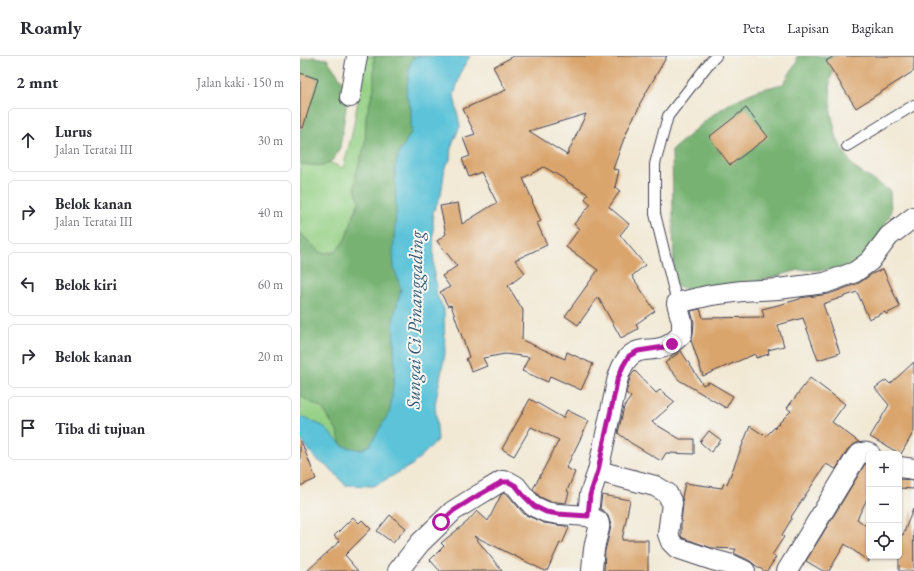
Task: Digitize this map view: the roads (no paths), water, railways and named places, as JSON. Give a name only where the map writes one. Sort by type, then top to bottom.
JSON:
[{"type":"street","points":[[350,97],[357,56]]},
{"type":"street","points":[[588,516],[590,495],[598,471],[617,381],[623,366],[629,356],[638,351],[664,347],[672,344],[682,334],[682,322],[676,303],[711,295],[825,283],[855,272],[870,261],[889,236],[914,217]]},
{"type":"street","points":[[788,571],[830,498],[858,454],[862,452],[866,453]]},
{"type":"street","points":[[902,467],[914,469]]},
{"type":"street","points":[[598,471],[655,486],[667,493],[672,503],[668,534],[670,542],[677,548],[732,565],[745,571]]},
{"type":"street","points":[[398,571],[420,543],[453,511],[502,482],[509,482],[516,486],[534,506],[546,512],[588,516],[596,519],[600,524],[594,549],[592,571]]},
{"type":"lane","points":[[676,303],[655,214],[655,164],[668,116],[716,56]]},
{"type":"lane","points":[[847,146],[914,105]]},
{"type":"water","name":"Sungai Ci Pinanggading","points":[[415,56],[470,56],[462,69],[454,95],[460,126],[451,147],[450,160],[445,167],[441,195],[433,212],[434,276],[437,285],[436,294],[444,309],[445,354],[435,404],[438,440],[412,465],[374,486],[345,485],[332,470],[316,459],[300,439],[300,416],[323,426],[343,446],[361,450],[370,445],[390,411],[395,371],[393,320],[401,289],[394,268],[393,253],[396,213],[395,167],[399,153],[411,133],[411,108],[406,94],[410,64]]}]
